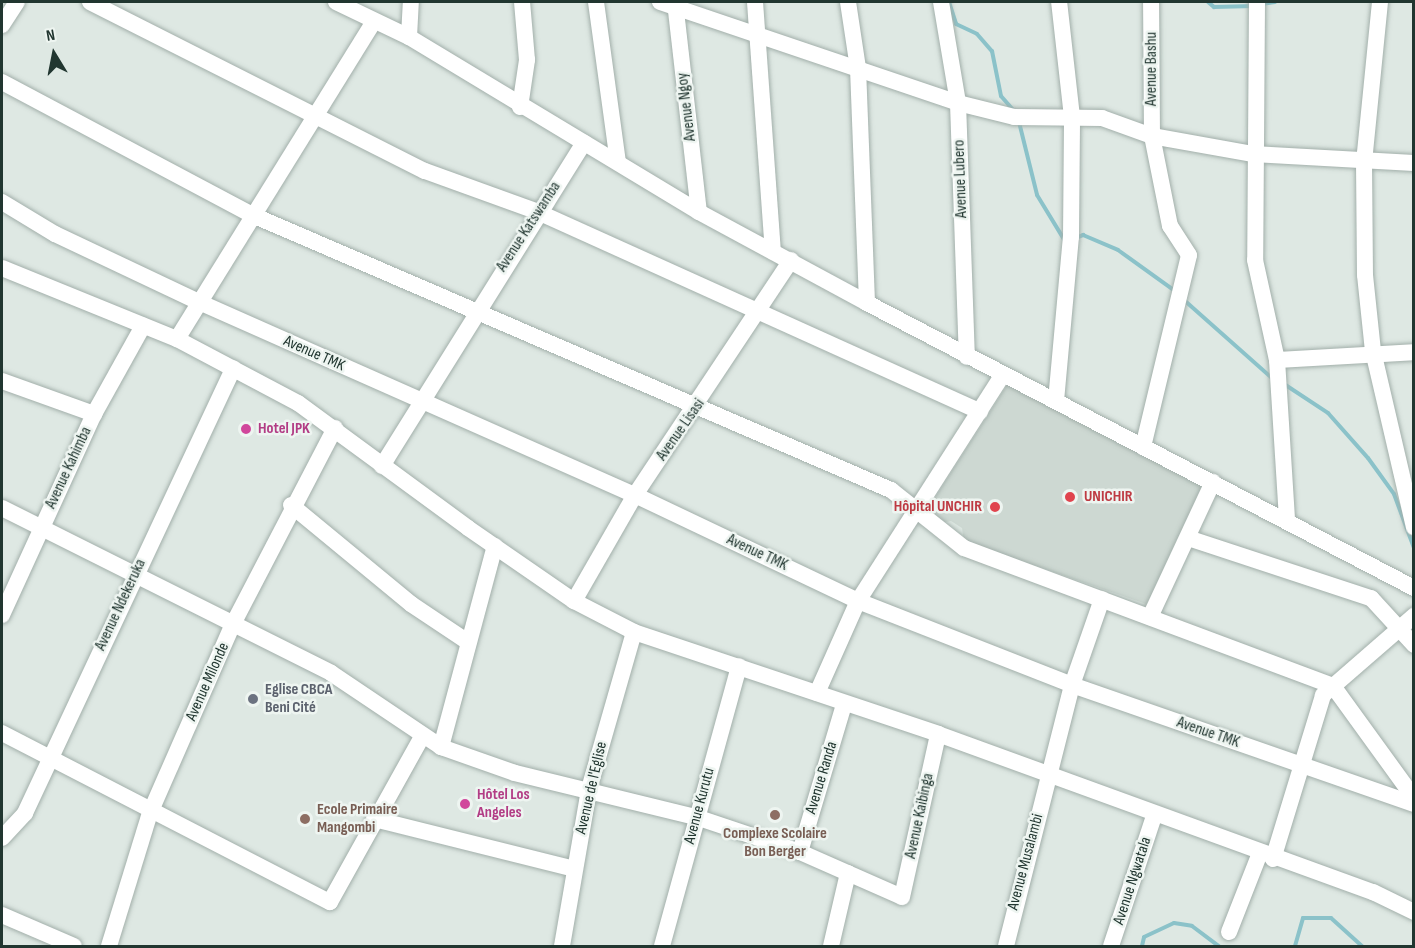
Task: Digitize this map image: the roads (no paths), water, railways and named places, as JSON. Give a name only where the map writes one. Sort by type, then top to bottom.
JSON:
[{"type":"street","points":[[2,24],[17,2]]},
{"type":"street","points":[[90,2],[315,118],[425,171],[538,212],[980,412]]},
{"type":"street","points":[[336,2],[409,37],[520,107],[699,212],[967,357],[1287,518],[1413,588]]},
{"type":"street","points":[[409,37],[411,2]]},
{"type":"street","points":[[520,107],[527,60],[522,2]]},
{"type":"street","points":[[596,2],[618,163]]},
{"type":"street","points":[[755,2],[773,251]]},
{"type":"street","points":[[848,2],[858,68],[867,303]]},
{"type":"street","name":"Avenue Lubero","points":[[941,2],[958,104],[967,357]]},
{"type":"street","points":[[1056,401],[1070,241],[1072,117],[1059,2]]},
{"type":"street","name":"Avenue Bashu","points":[[1143,447],[1189,255],[1170,226],[1152,136],[1151,2]]},
{"type":"street","points":[[1380,2],[1364,162],[1365,275],[1373,351],[1413,527]]},
{"type":"street","points":[[671,3],[958,104],[1017,117],[1102,117],[1152,136],[1253,154],[1413,163]]},
{"type":"street","name":"Avenue Ngoy","points":[[671,3],[699,212]]},
{"type":"street","points":[[1258,7],[1253,154],[1255,260],[1278,374],[1287,518]]},
{"type":"street","points":[[177,339],[250,214],[315,118],[374,21]]},
{"type":"street","points":[[2,82],[250,214],[891,490],[964,548],[1333,687],[1413,798]]},
{"type":"street","name":"Avenue Katswamba","points":[[476,311],[584,143]]},
{"type":"street","name":"Avenue TMK","points":[[2,202],[55,234],[199,302],[419,403],[635,495],[858,601],[1072,685],[1413,804]]},
{"type":"street","name":"Avenue Lisasi","points":[[574,601],[635,495],[698,408],[791,260]]},
{"type":"street","points":[[2,268],[177,339],[233,368],[334,428],[382,466],[574,601],[634,632],[938,734],[1048,778],[1373,892],[1413,912]]},
{"type":"street","points":[[382,466],[476,311]]},
{"type":"street","name":"Avenue Kahimba","points":[[2,615],[94,414],[143,326]]},
{"type":"street","points":[[1278,374],[1373,351],[1413,352]]},
{"type":"street","name":"Avenue Ndekeruka","points":[[2,838],[25,813],[134,575],[186,478],[233,368]]},
{"type":"street","points":[[817,693],[858,601],[1003,374]]},
{"type":"street","points":[[2,381],[94,414]]},
{"type":"street","name":"Avenue Milonde","points":[[109,946],[150,813],[233,624],[291,505],[334,428]]},
{"type":"street","points":[[1150,617],[1213,482]]},
{"type":"street","points":[[291,505],[411,604],[468,642]]},
{"type":"street","points":[[2,508],[331,673],[422,737],[441,747],[515,773],[589,789],[696,817],[800,852],[848,873],[831,946]]},
{"type":"street","points":[[1188,538],[1371,598],[1402,629],[1413,645]]},
{"type":"street","points":[[441,747],[495,546]]},
{"type":"street","name":"Avenue Musalambi","points":[[1006,946],[1072,685],[1102,599]]},
{"type":"street","points":[[1229,932],[1266,856],[1323,695],[1402,629],[1413,616]]},
{"type":"street","name":"Avenue de l'Eglise","points":[[561,946],[589,789],[634,632]]},
{"type":"street","name":"Avenue Kurutu","points":[[662,946],[696,817],[740,666]]},
{"type":"street","name":"Avenue Randa","points":[[800,852],[844,704]]},
{"type":"street","points":[[2,733],[150,813],[330,902],[374,819],[422,737]]},
{"type":"street","name":"Avenue Kaibinga","points":[[848,873],[902,897],[938,734]]},
{"type":"street","name":"Avenue Ngwatala","points":[[1111,946],[1154,816]]},
{"type":"street","points":[[374,819],[574,869]]},
{"type":"street","points":[[2,915],[74,946]]},
{"type":"waterway","points":[[949,2],[956,24],[977,34],[992,51],[1001,96],[1013,110]]},
{"type":"waterway","points":[[1208,2],[1214,7],[1254,6]]},
{"type":"waterway","points":[[1261,4],[1275,2]]},
{"type":"waterway","points":[[1019,122],[1037,195],[1065,241]]},
{"type":"waterway","points":[[1076,238],[1083,235],[1118,250],[1175,291]]},
{"type":"waterway","points":[[1184,300],[1274,380]]},
{"type":"waterway","points":[[1284,384],[1328,413],[1368,458],[1394,494],[1414,548]]},
{"type":"waterway","points":[[1295,946],[1303,918],[1331,918],[1362,946]]},
{"type":"waterway","points":[[1142,946],[1144,937],[1174,923],[1192,926],[1219,946]]},
{"type":"place","name":"Hotel JPK","points":[[246,429]]},
{"type":"place","name":"UNICHIR","points":[[1070,497]]},
{"type":"place","name":"Hôpital UNCHIR","points":[[995,507]]},
{"type":"place","name":"Eglise CBCA Beni Cité","points":[[253,699]]},
{"type":"place","name":"Hôtel Los Angeles","points":[[465,804]]},
{"type":"place","name":"Complexe Scolaire Bon Berger","points":[[775,815]]},
{"type":"place","name":"Ecole Primaire Mangombi","points":[[305,819]]}]
